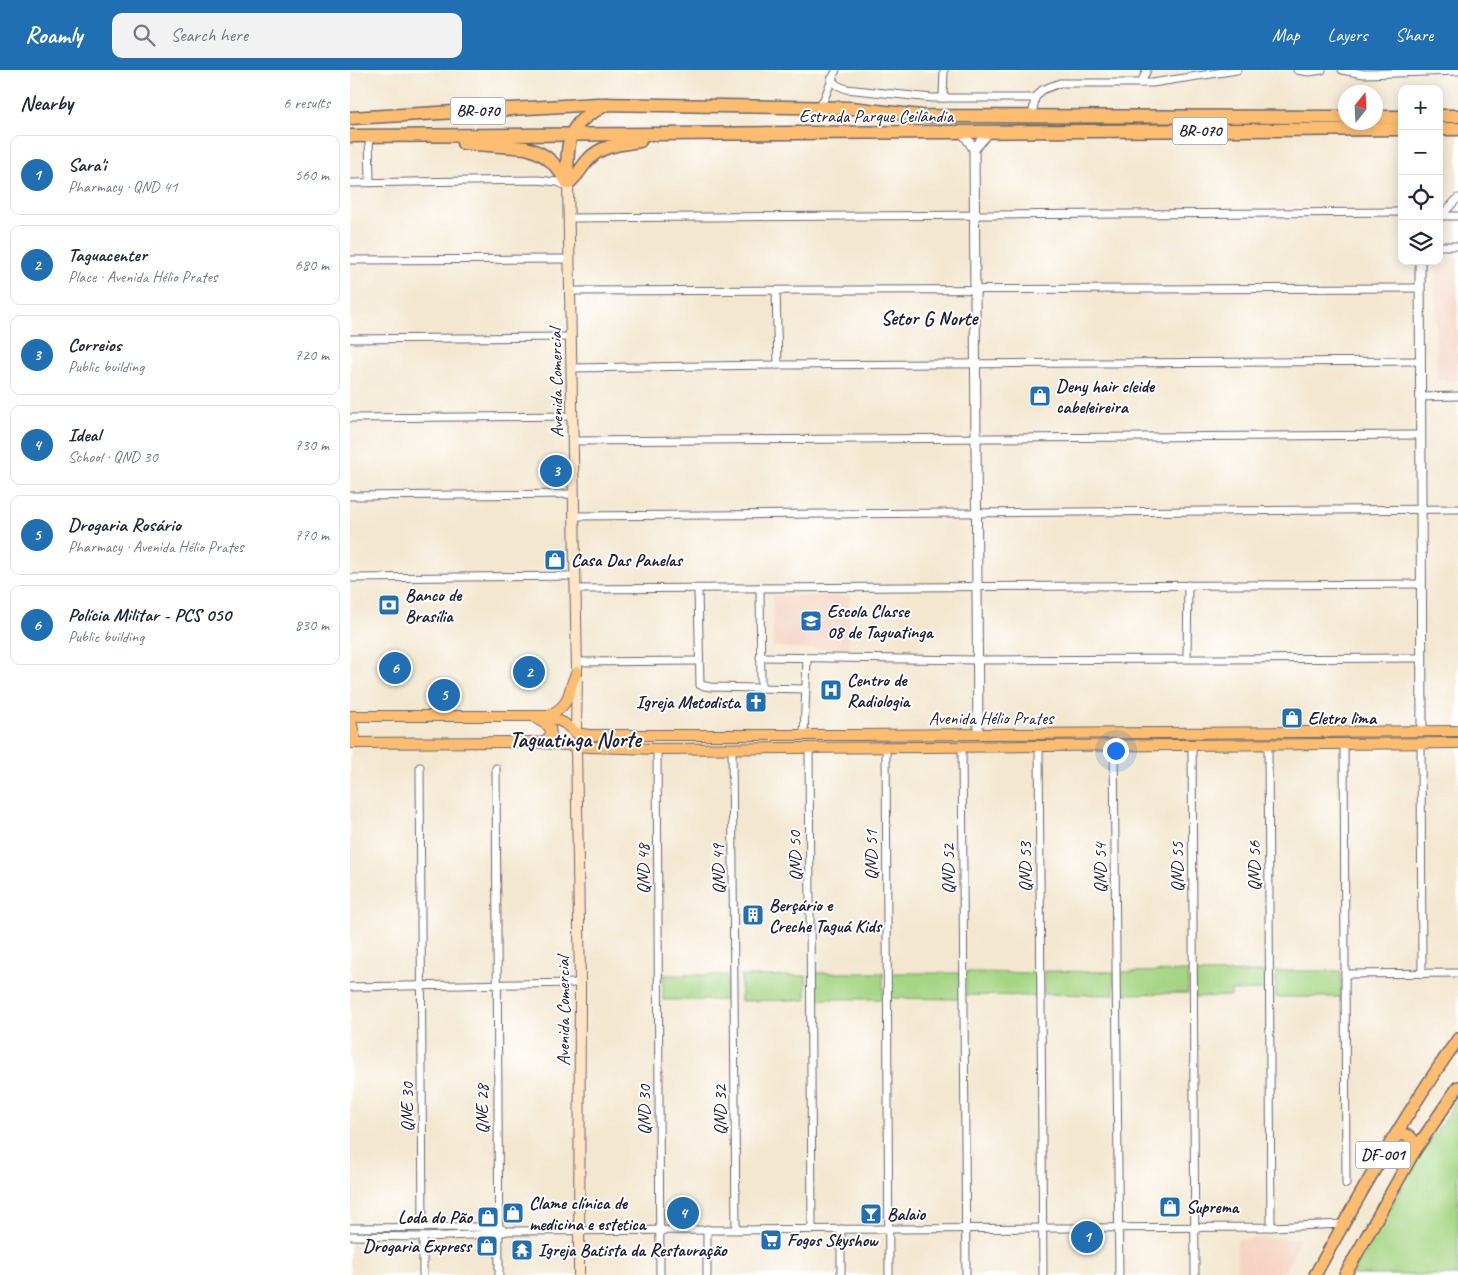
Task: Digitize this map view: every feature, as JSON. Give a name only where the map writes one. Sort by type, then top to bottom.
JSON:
[{"type":"highway","name":"Estrada Parque Ceilândia","points":[[350,118],[607,104],[851,108],[921,116],[1338,117]]},
{"type":"highway","points":[[568,185],[571,136],[580,122],[607,104]]},
{"type":"highway","points":[[860,132],[921,116]]},
{"type":"highway","points":[[1443,116],[1458,116]]},
{"type":"highway","points":[[1383,117],[1398,117]]},
{"type":"highway","name":"Estrada Parque Ceilândia","points":[[350,136],[1398,129]]},
{"type":"highway","points":[[1443,129],[1458,129]]},
{"type":"highway","points":[[568,185],[591,157],[606,148],[675,135]]},
{"type":"highway","points":[[388,136],[526,148],[536,151],[550,160],[568,185]]},
{"type":"highway","name":"DF-001","points":[[1315,1275],[1392,1139],[1458,1039]]},
{"type":"highway","name":"DF-001","points":[[1345,1275],[1414,1152],[1458,1087]]},
{"type":"highway","points":[[1392,1139],[1402,1134],[1409,1136],[1414,1141],[1414,1152]]},
{"type":"main road","name":"Avenida Comercial","points":[[568,185],[576,576],[576,733]]},
{"type":"main road","points":[[548,716],[564,706],[577,667]]},
{"type":"main road","points":[[350,716],[353,743]]},
{"type":"main road","name":"Avenida Hélio Prates","points":[[350,716],[548,716],[564,723],[576,733],[589,735],[1458,731]]},
{"type":"main road","points":[[532,716],[550,727],[551,735],[546,740]]},
{"type":"main road","points":[[1224,744],[1231,738],[1259,736],[1274,731]]},
{"type":"main road","points":[[531,742],[565,738],[576,733]]},
{"type":"main road","points":[[962,746],[963,742],[967,740],[1001,738],[1005,734]]},
{"type":"main road","points":[[770,748],[767,743],[770,739],[790,740],[804,735]]},
{"type":"main road","name":"Avenida Hélio Prates","points":[[353,743],[531,742],[657,749],[1458,743]]},
{"type":"main road","name":"Avenida Comercial","points":[[576,746],[580,983],[579,1275]]},
{"type":"street","points":[[818,108],[824,99],[836,70]]},
{"type":"street","points":[[943,98],[944,70]]},
{"type":"street","points":[[1142,82],[1147,70]]},
{"type":"street","points":[[1032,117],[1035,98],[1042,90],[1060,83],[1164,82],[1189,76],[1237,70]]},
{"type":"street","points":[[1297,70],[1308,72],[1322,70]]},
{"type":"street","points":[[1342,70],[1364,74],[1458,71]]},
{"type":"street","points":[[831,79],[846,89],[943,98],[1035,98]]},
{"type":"street","points":[[963,133],[974,149],[978,734]]},
{"type":"street","points":[[974,149],[988,133]]},
{"type":"street","points":[[369,136],[370,182]]},
{"type":"street","points":[[350,182],[550,181],[568,185]]},
{"type":"street","points":[[1443,213],[1458,198]]},
{"type":"street","points":[[569,218],[1398,212]]},
{"type":"street","points":[[1443,216],[1458,216]]},
{"type":"street","points":[[1443,246],[1458,246]]},
{"type":"street","points":[[350,260],[570,259]]},
{"type":"street","points":[[1420,265],[1422,731]]},
{"type":"street","points":[[570,291],[975,290],[1186,287],[1420,288]]},
{"type":"street","points":[[776,291],[778,365]]},
{"type":"street","points":[[350,339],[571,337]]},
{"type":"street","points":[[572,368],[1420,361]]},
{"type":"street","points":[[1421,397],[1458,396]]},
{"type":"street","points":[[350,418],[572,416]]},
{"type":"street","points":[[573,441],[1421,435]]},
{"type":"street","points":[[350,496],[574,494]]},
{"type":"street","points":[[574,516],[1458,509]]},
{"type":"street","points":[[350,578],[576,576]]},
{"type":"street","points":[[1187,658],[1188,584]]},
{"type":"street","points":[[576,589],[1421,584]]},
{"type":"street","points":[[698,588],[699,682],[703,686],[806,689]]},
{"type":"street","points":[[760,588],[761,688]]},
{"type":"street","points":[[760,657],[978,660],[1422,658]]},
{"type":"street","points":[[804,735],[807,659]]},
{"type":"street","points":[[577,667],[698,661]]},
{"type":"street","points":[[1344,743],[1346,1184]]},
{"type":"street","points":[[1421,743],[1422,974]]},
{"type":"street","name":"QND 55","points":[[1192,744],[1195,1275]]},
{"type":"street","name":"QND 56","points":[[1268,744],[1271,1227]]},
{"type":"street","name":"QND 53","points":[[1039,745],[1043,1275]]},
{"type":"street","name":"QND 54","points":[[1114,745],[1119,1275]]},
{"type":"street","name":"QND 51","points":[[886,746],[889,1275]]},
{"type":"street","name":"QND 52","points":[[962,746],[966,1275]]},
{"type":"street","name":"QND 50","points":[[809,747],[812,1229]]},
{"type":"street","name":"QND 49","points":[[732,748],[735,990]]},
{"type":"street","name":"QND 48","points":[[657,749],[659,990]]},
{"type":"street","name":"QNE 30","points":[[420,767],[423,1228]]},
{"type":"street","name":"QNE 28","points":[[496,768],[499,1275]]},
{"type":"street","points":[[1345,974],[1458,973]]},
{"type":"street","points":[[350,987],[580,983]]},
{"type":"street","name":"QND 30","points":[[659,990],[660,1275]]},
{"type":"street","name":"QND 32","points":[[735,990],[736,1229]]},
{"type":"street","points":[[350,1228],[498,1231],[660,1231],[706,1229],[1271,1227],[1344,1224]]},
{"type":"street","points":[[1321,1226],[1330,1231],[1335,1240]]},
{"type":"street","points":[[706,1229],[707,1275]]},
{"type":"street","points":[[841,1229],[841,1275]]},
{"type":"street","points":[[350,1236],[423,1237],[498,1231]]},
{"type":"street","points":[[423,1237],[423,1275]]},
{"type":"shaded area","points":[[1443,256],[1458,256],[1458,380],[1436,380],[1435,265],[1443,265]]},
{"type":"shaded area","name":"Escola Classe 08 de Taguatinga","points":[[773,595],[850,596],[849,650],[772,647]]},
{"type":"shaded area","points":[[1300,1238],[1284,1275],[1237,1275],[1237,1239]]},
{"type":"green space","points":[[1044,971],[1114,972],[1114,995],[1044,994]]},
{"type":"green space","points":[[1188,971],[1188,993],[1120,994],[1120,972]]},
{"type":"green space","points":[[1276,971],[1341,971],[1341,997],[1276,997]]},
{"type":"green space","points":[[966,972],[1036,973],[1036,996],[966,995]]},
{"type":"green space","points":[[1266,972],[1266,990],[1231,991],[1231,996],[1195,997],[1195,973]]},
{"type":"green space","points":[[815,973],[883,973],[883,999],[815,999]]},
{"type":"green space","points":[[890,973],[960,973],[960,999],[890,998]]},
{"type":"green space","points":[[663,975],[727,975],[727,1000],[663,1000]]},
{"type":"green space","points":[[741,976],[806,976],[806,1000],[741,1001]]},
{"type":"green space","points":[[1458,1098],[1458,1275],[1352,1275],[1417,1161]]},
{"type":"place","name":"Deny hair cleide cabeleireira","points":[[1040,396]]},
{"type":"place","name":"Correios","points":[[556,471]]},
{"type":"place","name":"Casa Das Panelas","points":[[555,560]]},
{"type":"place","name":"Banco de Brasília","points":[[389,605]]},
{"type":"place","name":"Escola Classe 08 de Taguatinga","points":[[811,621]]},
{"type":"place","name":"Polícia Militar - PCS 050","points":[[395,668]]},
{"type":"place","name":"Taguacenter","points":[[529,672]]},
{"type":"place","name":"Centro de Radiologia","points":[[831,690]]},
{"type":"place","name":"Drogaria Rosário","points":[[444,695]]},
{"type":"place","name":"Igreja Metodista","points":[[756,702]]},
{"type":"place","name":"Eletro lima","points":[[1292,718]]},
{"type":"place","name":"Berçário e Creche Taguá Kids","points":[[753,915]]},
{"type":"place","name":"Suprema","points":[[1170,1207]]},
{"type":"place","name":"Clame clínica de medicina e estetica","points":[[513,1213]]},
{"type":"place","name":"Ideal","points":[[683,1213]]},
{"type":"place","name":"Balaio","points":[[871,1214]]},
{"type":"place","name":"Loda do Pão","points":[[488,1217]]},
{"type":"place","name":"Sara'i","points":[[1087,1237]]},
{"type":"place","name":"Fogos Skyshow","points":[[771,1240]]},
{"type":"place","name":"Drogaria Express","points":[[487,1246]]},
{"type":"place","name":"Igreja Batista da Restauração","points":[[522,1250]]},
{"type":"district","name":"Setor G Norte","points":[[929,318]]},
{"type":"district","name":"Taguatinga Norte","points":[[575,740]]}]
